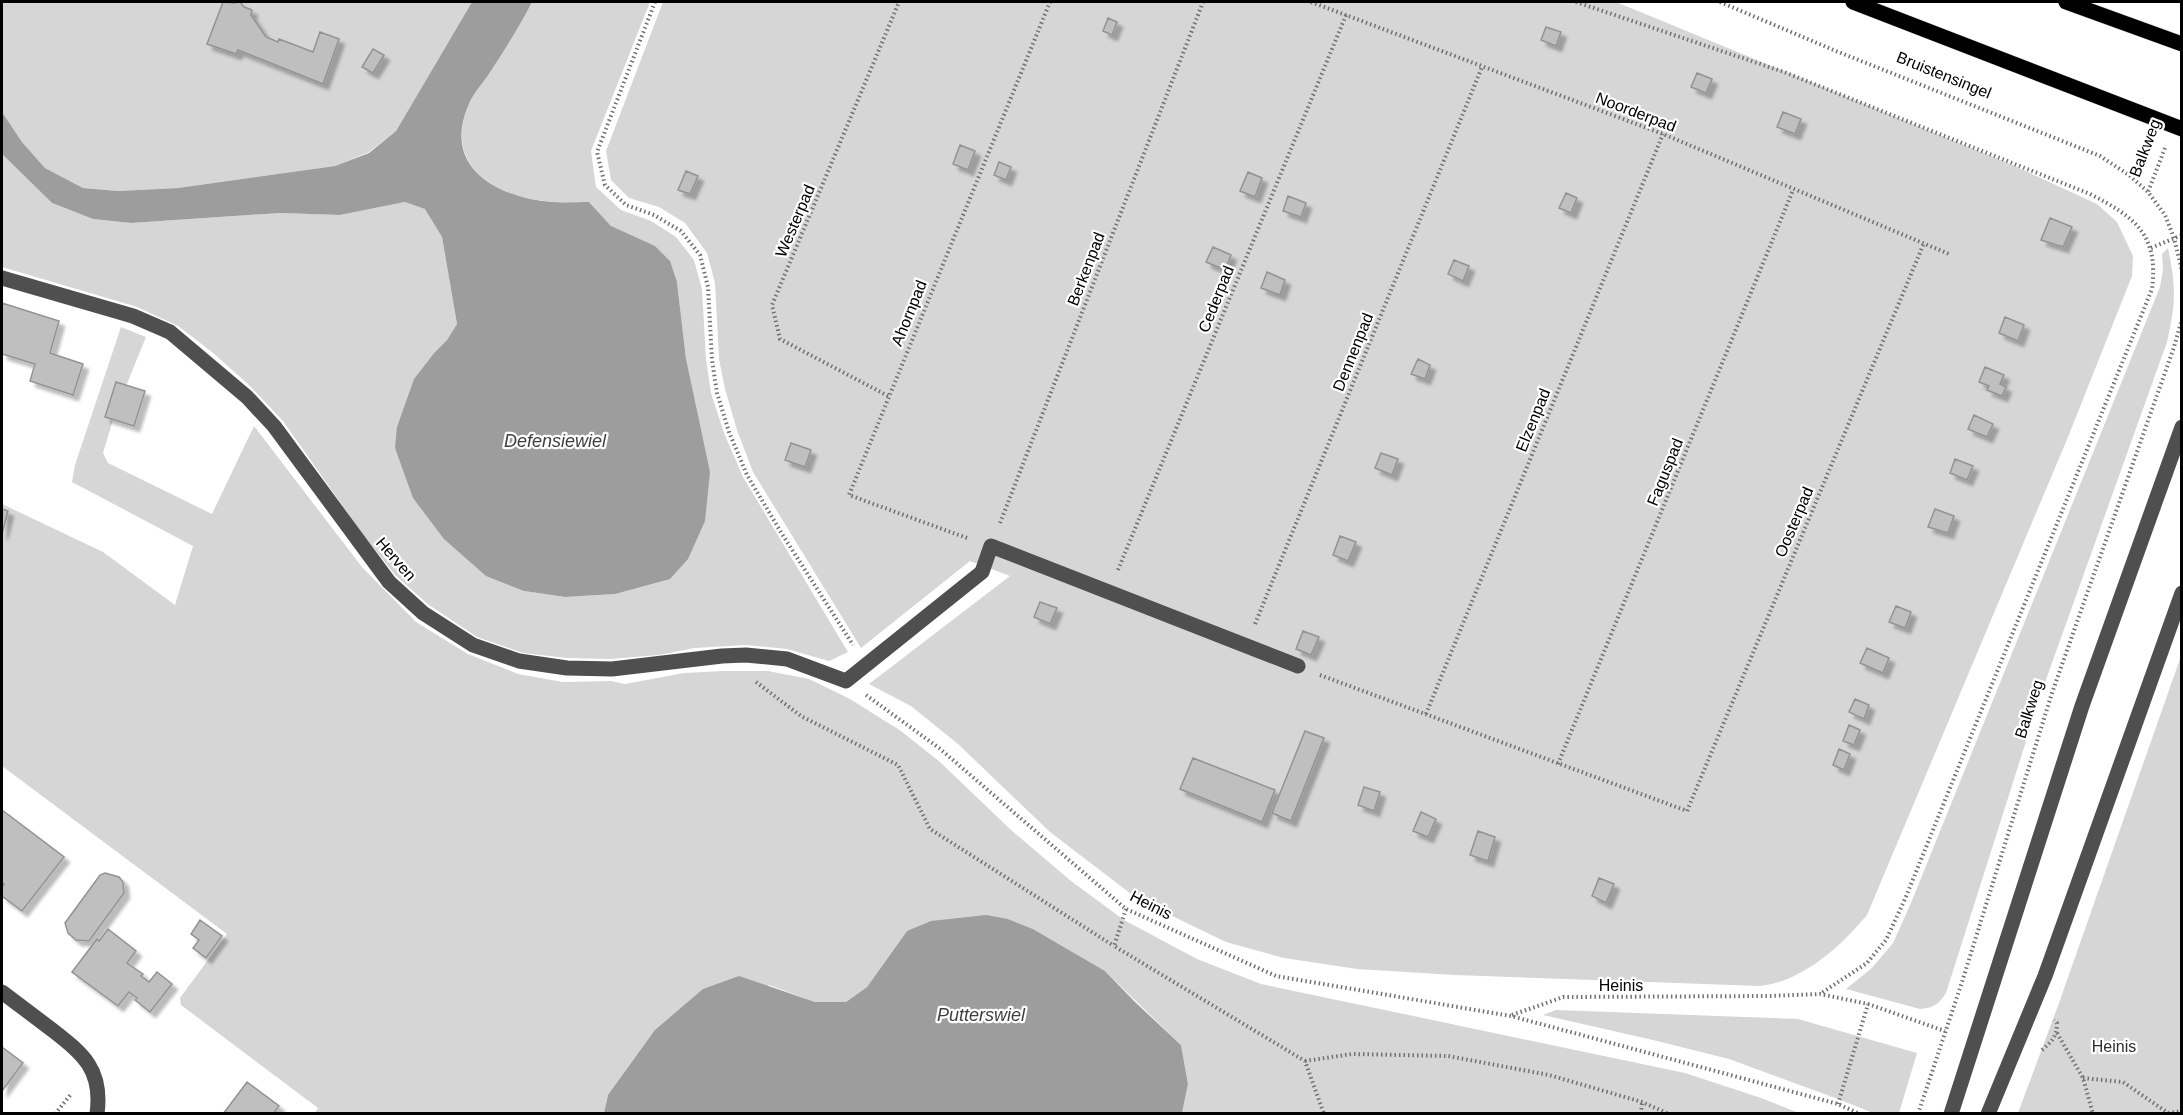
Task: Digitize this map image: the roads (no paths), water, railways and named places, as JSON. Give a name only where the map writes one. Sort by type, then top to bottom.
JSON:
[{"type":"main road","points":[[1853,2],[2177,127]]},
{"type":"main road","points":[[2066,2],[2181,44]]},
{"type":"street","name":"Herven","points":[[2,278],[133,316],[170,333],[247,397],[274,426],[389,582],[423,613],[472,645],[519,661],[567,668],[612,669],[746,655],[787,659],[846,681],[982,572],[991,546],[1298,666]]},
{"type":"street","points":[[1951,1113],[2082,706],[2181,427]]},
{"type":"street","points":[[1988,1113],[2045,976],[2181,593]]},
{"type":"street","points":[[2,992],[80,1051],[92,1069],[99,1096],[96,1113]]},
{"type":"water","name":"Defensiewiel","points":[[472,2],[532,2],[511,40],[469,104],[462,126],[462,145],[468,161],[479,175],[511,193],[552,202],[589,202],[611,226],[655,246],[670,261],[677,282],[686,359],[710,472],[705,521],[688,559],[670,579],[615,594],[565,597],[524,591],[486,576],[444,539],[413,498],[395,448],[397,427],[414,379],[447,340],[457,324],[442,237],[425,209],[405,202],[340,215],[280,213],[131,223],[93,219],[52,203],[2,154],[2,112],[22,142],[45,168],[83,188],[118,191],[178,188],[335,166],[369,153],[396,131]]},
{"type":"water","name":"Putterswiel","points":[[986,915],[1008,919],[1033,929],[1105,971],[1181,1045],[1188,1084],[1182,1113],[604,1113],[608,1095],[655,1030],[703,989],[739,976],[815,1002],[846,1002],[867,987],[907,931],[931,921]]},
{"type":"park label","name":"Heinis","points":[[2114,1046]]}]
